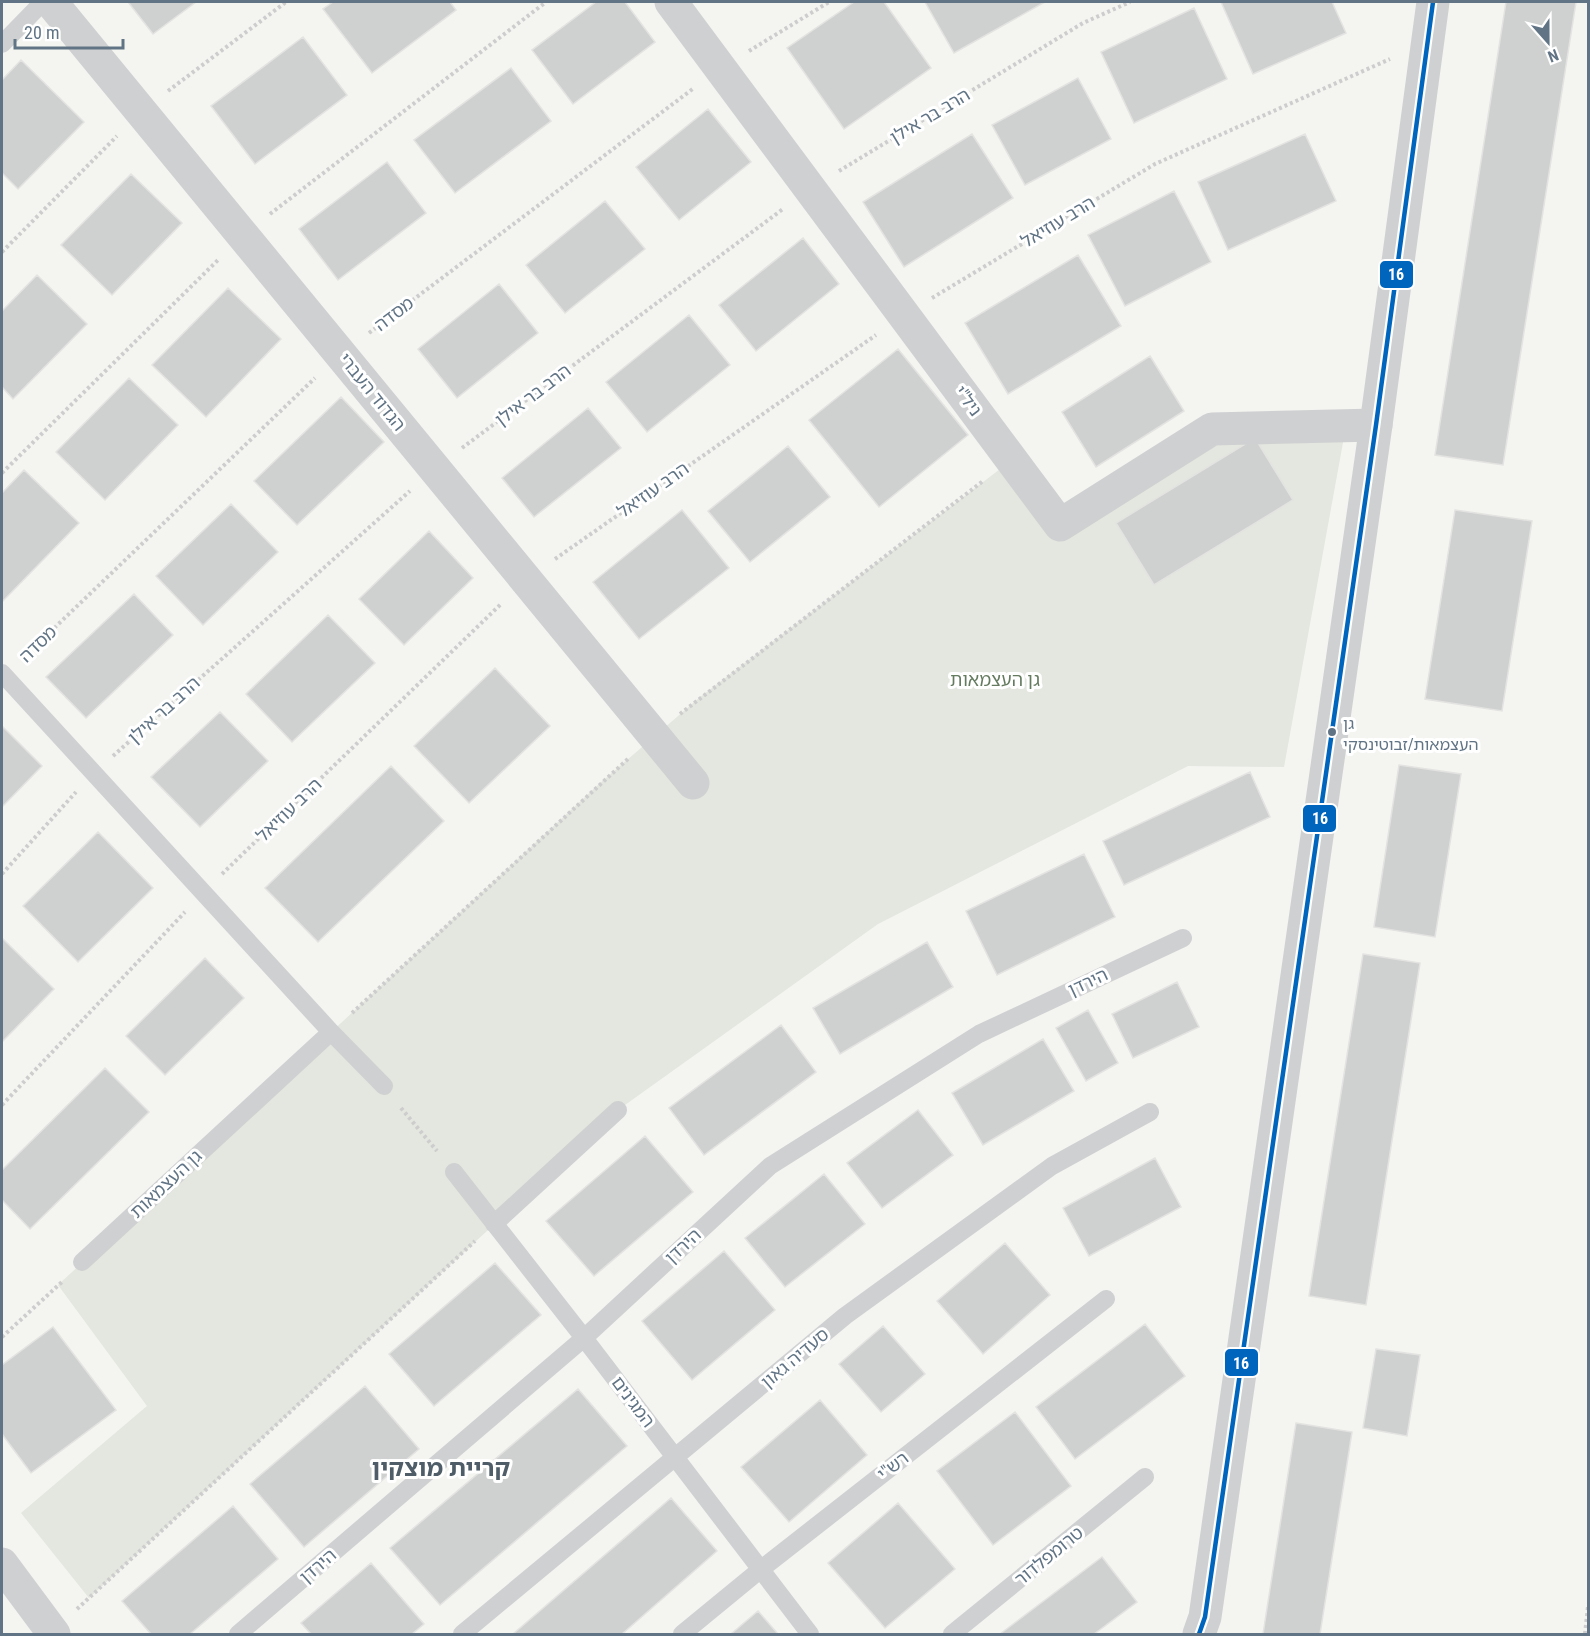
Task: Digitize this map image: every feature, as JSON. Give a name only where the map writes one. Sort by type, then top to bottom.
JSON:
[{"type":"street","name":"הגדוד העברי","points":[[51,2],[693,783]]},
{"type":"street","name":"ניל\"י","points":[[671,2],[1060,525],[1212,429],[1376,425]]},
{"type":"street","points":[[1199,1635],[1209,1593],[1376,425],[1433,2]]},
{"type":"street","points":[[2,1564],[53,1634]]},
{"type":"lane","points":[[2,44],[44,2]]},
{"type":"lane","points":[[3,674],[331,1032],[384,1086]]},
{"type":"lane","name":"הירדן","points":[[238,1635],[584,1338],[770,1166],[979,1034],[1183,938]]},
{"type":"lane","name":"גן העצמאות","points":[[82,1262],[331,1032]]},
{"type":"lane","points":[[494,1224],[618,1110]]},
{"type":"lane","name":"סעדיה גאון","points":[[462,1635],[845,1316],[1052,1166],[1150,1112]]},
{"type":"lane","name":"המגינים","points":[[454,1172],[584,1338],[810,1635]]},
{"type":"lane","name":"רש\"י","points":[[682,1635],[760,1570],[1106,1299]]},
{"type":"lane","name":"טרומפלדור","points":[[952,1635],[1145,1477]]},
{"type":"path","name":"מסדה","points":[[3,674],[341,354],[721,68],[829,2]]},
{"type":"path","name":"הרב בר אילן","points":[[2,874],[94,773],[435,468],[810,189],[1083,22],[1130,2]]},
{"type":"path","name":"הרב עוזיאל","points":[[2,1105],[203,892],[526,580],[904,315],[1155,164],[1428,42]]},
{"type":"path","points":[[384,1086],[454,1172]]},
{"type":"path","points":[[53,1634],[494,1224]]},
{"type":"path","points":[[2,1337],[82,1262]]},
{"type":"path","points":[[1585,1635],[1588,1606]]},
{"type":"green space","name":"גן העצמאות","points":[[1346,426],[1284,767],[1188,766],[878,924],[618,1110],[89,1598],[21,1513],[147,1406],[58,1285],[598,785],[699,698],[1012,460],[1060,525],[1212,429]]},
{"type":"building","points":[[128,2],[196,2],[153,34]]},
{"type":"building","points":[[333,2],[450,2],[456,10],[372,73],[323,9]]},
{"type":"building","points":[[596,2],[625,2],[655,42],[573,104],[532,50]]},
{"type":"building","points":[[854,2],[884,2],[931,68],[844,129],[787,48]]},
{"type":"building","points":[[925,2],[1045,2],[954,53]]},
{"type":"building","points":[[1221,2],[1332,2],[1346,33],[1253,74]]},
{"type":"building","points":[[1506,2],[1576,2],[1503,465],[1435,455]]},
{"type":"building","points":[[1194,8],[1227,79],[1134,123],[1101,52]]},
{"type":"building","points":[[303,37],[347,95],[255,164],[211,106]]},
{"type":"building","points":[[21,60],[84,122],[18,189],[2,173],[2,80]]},
{"type":"building","points":[[511,68],[551,121],[455,193],[414,140]]},
{"type":"building","points":[[1078,78],[1111,139],[1025,185],[992,125]]},
{"type":"building","points":[[708,109],[751,162],[679,220],[636,167]]},
{"type":"building","points":[[972,134],[1013,198],[904,267],[863,202]]},
{"type":"building","points":[[1305,134],[1336,201],[1228,250],[1198,182]]},
{"type":"building","points":[[387,162],[426,213],[338,280],[299,229]]},
{"type":"building","points":[[131,174],[182,223],[112,295],[61,245]]},
{"type":"building","points":[[1174,191],[1211,262],[1125,306],[1088,235]]},
{"type":"building","points":[[605,201],[645,249],[565,313],[526,265]]},
{"type":"building","points":[[803,238],[839,284],[756,351],[719,305]]},
{"type":"building","points":[[1078,255],[1121,326],[1008,394],[965,323]]},
{"type":"building","points":[[37,275],[87,324],[13,399],[2,387],[2,311]]},
{"type":"building","points":[[499,284],[538,333],[457,398],[418,349]]},
{"type":"building","points":[[228,288],[281,339],[206,417],[152,365]]},
{"type":"building","points":[[689,315],[730,365],[647,432],[606,382]]},
{"type":"building","points":[[898,349],[968,435],[879,507],[809,420]]},
{"type":"building","points":[[1150,356],[1184,411],[1096,467],[1062,412]]},
{"type":"building","points":[[129,378],[178,425],[105,500],[56,452]]},
{"type":"building","points":[[341,397],[384,442],[297,525],[254,481]]},
{"type":"building","points":[[588,408],[621,448],[534,517],[502,478]]},
{"type":"building","points":[[1255,438],[1293,500],[1154,585],[1116,523]]},
{"type":"building","points":[[788,446],[830,497],[750,562],[708,511]]},
{"type":"building","points":[[24,470],[79,523],[2,602],[2,493]]},
{"type":"building","points":[[231,504],[278,552],[203,625],[156,576]]},
{"type":"building","points":[[682,510],[729,568],[639,639],[593,582]]},
{"type":"building","points":[[1455,510],[1532,521],[1502,711],[1425,699]]},
{"type":"building","points":[[429,531],[473,578],[404,645],[359,599]]},
{"type":"building","points":[[134,594],[173,635],[86,718],[46,677]]},
{"type":"building","points":[[328,615],[375,663],[292,742],[246,694]]},
{"type":"building","points":[[495,668],[550,726],[469,803],[414,746]]},
{"type":"building","points":[[220,712],[268,761],[200,827],[151,777]]},
{"type":"building","points":[[2,726],[42,766],[2,807]]},
{"type":"building","points":[[1399,765],[1461,774],[1435,937],[1374,927]]},
{"type":"building","points":[[391,766],[444,821],[318,942],[265,888]]},
{"type":"building","points":[[1250,772],[1270,817],[1124,885],[1103,841]]},
{"type":"building","points":[[98,832],[153,888],[78,962],[23,906]]},
{"type":"building","points":[[1084,854],[1115,917],[997,975],[966,911]]},
{"type":"building","points":[[2,938],[54,989],[2,1042]]},
{"type":"building","points":[[927,942],[953,987],[840,1054],[813,1008]]},
{"type":"building","points":[[1363,954],[1420,963],[1366,1305],[1309,1296]]},
{"type":"building","points":[[205,958],[244,998],[165,1075],[126,1036]]},
{"type":"building","points":[[1177,982],[1199,1027],[1133,1058],[1112,1014]]},
{"type":"building","points":[[1088,1010],[1118,1063],[1086,1081],[1056,1028]]},
{"type":"building","points":[[781,1025],[816,1072],[704,1155],[669,1108]]},
{"type":"building","points":[[1043,1039],[1074,1091],[983,1145],[952,1093]]},
{"type":"building","points":[[105,1068],[149,1112],[30,1229],[2,1200],[2,1170]]},
{"type":"building","points":[[918,1110],[953,1155],[882,1208],[847,1163]]},
{"type":"building","points":[[645,1136],[693,1192],[594,1276],[546,1221]]},
{"type":"building","points":[[1155,1158],[1181,1207],[1089,1256],[1063,1208]]},
{"type":"building","points":[[824,1174],[865,1224],[785,1287],[745,1238]]},
{"type":"building","points":[[1005,1243],[1050,1295],[983,1354],[937,1301]]},
{"type":"building","points":[[724,1251],[775,1310],[692,1380],[642,1321]]},
{"type":"building","points":[[495,1263],[541,1315],[434,1406],[389,1354]]},
{"type":"building","points":[[1145,1324],[1185,1376],[1075,1459],[1036,1407]]},
{"type":"building","points":[[883,1326],[925,1374],[881,1412],[839,1364]]},
{"type":"building","points":[[53,1327],[116,1410],[31,1473],[2,1434],[2,1365]]},
{"type":"building","points":[[1376,1349],[1420,1355],[1407,1436],[1363,1428]]},
{"type":"building","points":[[365,1386],[419,1449],[304,1547],[250,1484]]},
{"type":"building","points":[[578,1389],[627,1446],[440,1605],[390,1548]]},
{"type":"building","points":[[820,1400],[867,1455],[789,1522],[741,1467]]},
{"type":"building","points":[[1015,1412],[1071,1486],[993,1545],[937,1471]]},
{"type":"building","points":[[1296,1423],[1352,1432],[1320,1634],[1263,1634]]},
{"type":"building","points":[[671,1498],[717,1551],[622,1634],[513,1634]]},
{"type":"building","points":[[898,1503],[955,1569],[885,1628],[828,1563]]},
{"type":"building","points":[[233,1506],[278,1559],[190,1634],[151,1634],[122,1601]]},
{"type":"building","points":[[1102,1557],[1137,1602],[1094,1634],[1000,1634]]},
{"type":"building","points":[[371,1563],[424,1624],[412,1634],[311,1634],[301,1623]]},
{"type":"building","points":[[758,1611],[778,1634],[731,1634]]},
{"type":"transit line","name":"16","points":[[1199,1634],[1205,1617],[1376,425],[1433,2]]},
{"type":"place","name":"גן העצמאות/זבוטינסקי","points":[[1332,732]]},
{"type":"district","name":"קריית מוצקין","points":[[441,1468]]}]
